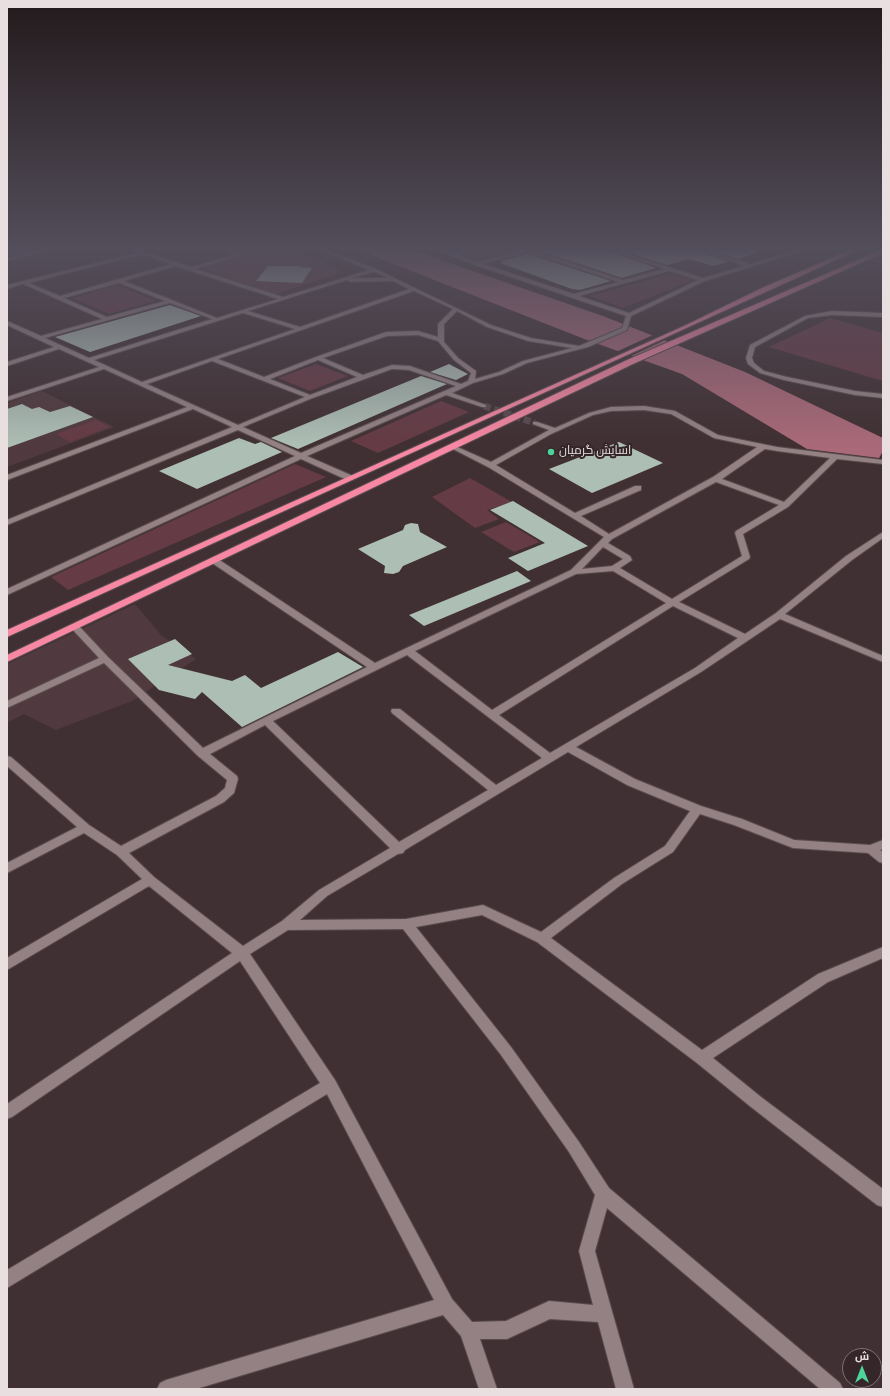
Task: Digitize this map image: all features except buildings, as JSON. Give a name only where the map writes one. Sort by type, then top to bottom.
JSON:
[{"type":"highway","points":[[7,634],[710,315]]},
{"type":"highway","points":[[7,659],[630,362],[735,315]]},
{"type":"highway","points":[[543,391],[558,397]]},
{"type":"street","points":[[99,315],[108,319]]},
{"type":"street","points":[[40,338],[121,315]]},
{"type":"street","points":[[206,315],[218,320]]},
{"type":"street","points":[[89,360],[234,315]]},
{"type":"street","points":[[255,315],[299,328]]},
{"type":"street","points":[[141,384],[337,315]]},
{"type":"street","points":[[441,340],[441,324],[450,315]]},
{"type":"street","points":[[468,315],[489,326],[530,340],[584,347]]},
{"type":"street","points":[[7,592],[301,456],[461,386],[501,373],[525,362],[584,347],[625,329],[630,315]]},
{"type":"street","points":[[819,315],[807,317],[752,346],[749,358],[751,364],[762,372],[786,379],[855,393],[883,396]]},
{"type":"street","points":[[7,323],[350,478]]},
{"type":"street","points":[[7,329],[14,326]]},
{"type":"street","points":[[264,379],[386,334],[418,333],[441,340],[456,358],[474,372],[471,382]]},
{"type":"street","points":[[7,364],[59,347]]},
{"type":"street","points":[[318,358],[361,376]]},
{"type":"street","points":[[212,359],[310,397]]},
{"type":"street","points":[[7,399],[104,367]]},
{"type":"street","points":[[7,523],[239,428],[361,376],[392,367],[410,368],[461,386]]},
{"type":"street","points":[[446,393],[484,406]]},
{"type":"street","points":[[7,478],[193,407]]},
{"type":"street","points":[[490,465],[555,430],[592,414],[611,409],[660,409],[685,418],[697,428],[716,437],[764,446],[883,462]]},
{"type":"street","points":[[534,423],[555,430]]},
{"type":"street","points":[[202,753],[574,572],[606,540],[716,479],[764,446]]},
{"type":"street","points":[[453,447],[490,465],[575,516],[606,540],[628,560],[614,568],[574,572]]},
{"type":"street","points":[[491,715],[746,557],[739,533],[785,505],[836,456]]},
{"type":"street","points":[[716,479],[785,505]]},
{"type":"street","points":[[575,516],[638,488]]},
{"type":"street","points":[[7,1112],[242,953],[286,925],[323,893],[399,850],[698,670],[779,615],[849,558],[883,534]]},
{"type":"street","points":[[215,561],[374,668]]},
{"type":"street","points":[[614,568],[673,603],[745,638]]},
{"type":"street","points":[[779,615],[883,659]]},
{"type":"street","points":[[75,627],[105,659],[202,753],[233,779],[230,790],[220,799],[121,852]]},
{"type":"street","points":[[408,652],[550,758]]},
{"type":"street","points":[[7,706],[105,659]]},
{"type":"street","points":[[396,712],[496,791]]},
{"type":"street","points":[[267,721],[399,850]]},
{"type":"street","points":[[568,747],[631,782],[697,809],[738,822],[793,844],[871,849],[883,844]]},
{"type":"street","points":[[7,760],[85,828],[121,852],[150,880],[242,953],[330,1085],[446,1305],[468,1330],[488,1389]]},
{"type":"street","points":[[542,938],[618,881],[669,849],[697,809]]},
{"type":"street","points":[[7,868],[85,828]]},
{"type":"street","points":[[871,849],[883,859]]},
{"type":"street","points":[[7,965],[150,880]]},
{"type":"street","points":[[286,925],[406,924],[483,910],[542,938],[702,1058],[756,1102],[883,1199]]},
{"type":"street","points":[[406,924],[506,1051],[574,1147],[603,1194],[834,1389]]},
{"type":"street","points":[[702,1058],[823,978],[883,952]]},
{"type":"street","points":[[7,1280],[330,1085]]},
{"type":"street","points":[[603,1194],[587,1251],[625,1389]]},
{"type":"street","points":[[166,1389],[446,1305]]},
{"type":"street","points":[[468,1330],[507,1330],[549,1310],[605,1314]]},
{"type":"shaded area","points":[[524,315],[603,316],[745,372],[883,438],[883,451],[879,458],[807,449],[682,374],[587,340]]},
{"type":"shaded area","points":[[830,318],[883,333],[883,381],[769,347]]},
{"type":"shaded area","points":[[316,364],[348,376],[310,391],[278,378]]},
{"type":"shaded area","points":[[42,391],[114,427],[7,467],[7,403]]},
{"type":"shaded area","points":[[441,401],[469,412],[378,453],[351,441]]},
{"type":"shaded area","points":[[96,420],[110,427],[70,442],[56,434]]},
{"type":"shaded area","points":[[295,464],[326,477],[68,590],[51,577]]},
{"type":"shaded area","points":[[470,478],[512,502],[487,510],[499,519],[475,528],[432,497]]},
{"type":"shaded area","points":[[506,522],[540,542],[514,552],[481,532]]},
{"type":"shaded area","points":[[135,604],[162,636],[196,659],[132,701],[56,730],[24,714],[7,723],[7,664]]},
{"type":"pier","points":[[655,334],[667,339],[629,357],[616,352]]},
{"type":"tunnel","points":[[484,406],[535,423]]},
{"type":"place","name":"اسايش گرميان","points":[[551,452]]}]
